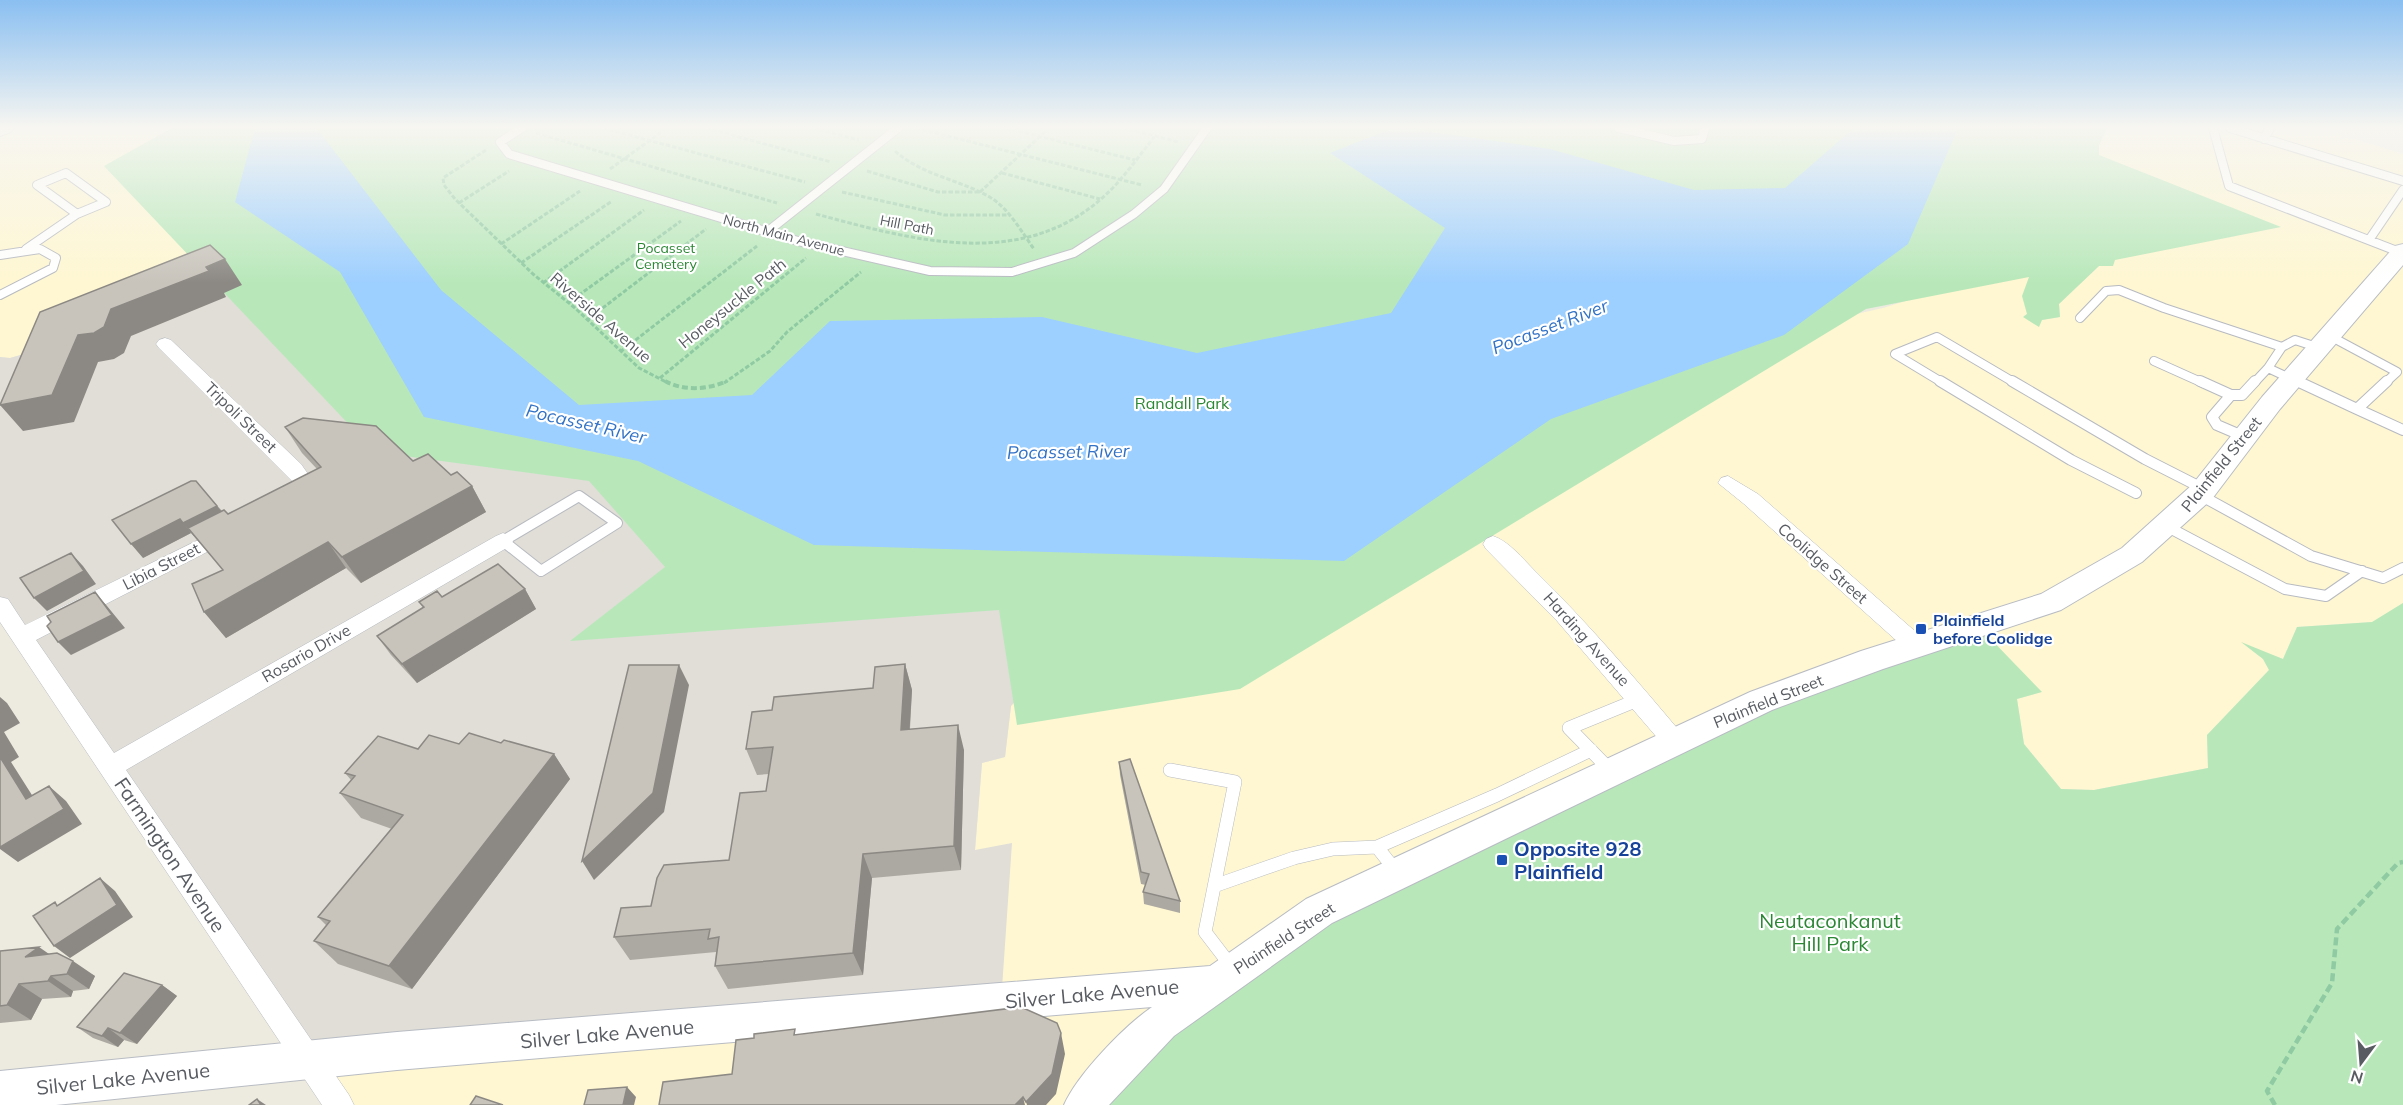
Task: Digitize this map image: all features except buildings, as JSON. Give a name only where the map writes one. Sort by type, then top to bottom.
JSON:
[{"type":"main road","name":"Plainfield Street","points":[[1084,1105],[1108,1076],[1161,1023],[1319,911],[1398,874],[1444,835],[1602,761],[1674,741],[1786,691],[1916,645],[2051,602],[2132,555],[2202,492],[2245,437],[2281,373],[2325,342],[2403,252]]},
{"type":"main road","name":"Silver Lake Avenue","points":[[0,1091],[309,1060],[1225,977]]},
{"type":"street","name":"Tripoli Street","points":[[165,344],[265,438],[303,481],[305,490],[274,510]]},
{"type":"street","name":"Coolidge Street","points":[[1728,483],[1751,499],[1916,645]]},
{"type":"street","name":"Libia Street","points":[[21,637],[243,525]]},
{"type":"street","name":"Rosario Drive","points":[[110,767],[503,541]]},
{"type":"street","name":"Harding Avenue","points":[[1493,544],[1532,579],[1640,699],[1674,741]]},
{"type":"street","name":"Farmington Avenue","points":[[0,605],[339,1105]]},
{"type":"lane","points":[[50,180],[37,185],[77,214]]},
{"type":"lane","points":[[26,249],[77,214],[106,202],[75,180]]},
{"type":"lane","name":"North Main Avenue","points":[[593,180],[770,233],[930,271],[1012,272],[1074,253],[1106,234],[1162,190],[1170,180]]},
{"type":"lane","points":[[770,233],[796,208],[832,180]]},
{"type":"lane","points":[[2227,180],[2229,186],[2403,252]]},
{"type":"lane","points":[[2369,240],[2403,190]]},
{"type":"lane","points":[[0,255],[26,249],[45,250],[56,258],[53,268],[0,295]]},
{"type":"lane","points":[[2080,318],[2106,291],[2119,290],[2164,308],[2282,347],[2295,340],[2325,342],[2397,372],[2357,409]]},
{"type":"lane","points":[[2136,493],[2062,455],[1895,354],[1937,337],[2311,556],[2383,578],[2403,567]]},
{"type":"lane","points":[[2281,373],[2282,347]]},
{"type":"lane","points":[[2154,361],[2231,395],[2242,395],[2281,373]]},
{"type":"lane","points":[[2281,373],[2403,430]]},
{"type":"lane","points":[[2231,395],[2212,417],[2217,425],[2245,437]]},
{"type":"lane","points":[[579,496],[616,523],[541,571],[503,541],[579,496]]},
{"type":"lane","points":[[2166,526],[2285,589],[2326,596],[2362,571]]},
{"type":"lane","points":[[1602,761],[1569,728],[1640,699]]},
{"type":"lane","points":[[1170,770],[1235,782],[1205,932],[1225,977]]},
{"type":"lane","points":[[1214,886],[1294,858],[1333,849],[1377,847],[1444,835]]},
{"type":"lane","points":[[1377,847],[1398,874]]},
{"type":"path","name":"Riverside Avenue","points":[[443,180],[444,185],[459,203],[620,352],[639,368],[678,388],[693,389],[726,382],[770,351],[787,332],[878,259]]},
{"type":"path","points":[[459,203],[496,180]]},
{"type":"path","name":"Hill Path","points":[[697,180],[897,237],[929,242],[963,243],[1025,238],[1052,230],[1100,200],[1118,180]]},
{"type":"path","points":[[948,180],[980,192],[1003,207],[1044,262]]},
{"type":"path","points":[[980,192],[994,180]]},
{"type":"path","points":[[1026,180],[1100,200]]},
{"type":"path","points":[[1118,180],[1162,190]]},
{"type":"path","points":[[521,262],[628,190]]},
{"type":"path","points":[[543,283],[660,199]]},
{"type":"path","points":[[568,303],[696,210]]},
{"type":"path","points":[[587,320],[721,218]]},
{"type":"path","points":[[620,352],[770,233]]},
{"type":"path","name":"Honeysuckle Path","points":[[660,378],[821,246]]},
{"type":"path","points":[[2275,1105],[2267,1091],[2332,983],[2337,929],[2398,863],[2403,862]]},
{"type":"shaded area","points":[[0,180],[248,180],[249,231],[31,352],[10,358],[0,357]]},
{"type":"shaded area","points":[[2093,180],[2403,180],[2403,603],[2373,622],[2297,627],[2283,659],[2245,645],[2263,659],[2269,670],[2207,735],[2208,768],[2094,790],[2061,789],[2024,744],[2017,699],[2041,692],[1983,631],[1083,1105],[334,1105],[318,1064],[1012,844],[975,851],[982,763],[1005,757],[1011,706],[1039,676],[1795,328],[1883,308],[1950,287],[2033,269],[2027,314],[2024,316],[2042,320],[2060,317],[2059,304],[2099,266]]},
{"type":"shaded area","points":[[216,263],[1018,564],[1039,676],[1011,706],[1005,757],[982,763],[975,850],[1012,843],[1002,988],[318,1064],[0,608],[0,357],[10,358],[31,352]]},
{"type":"green space","name":"Randall Park","points":[[117,180],[2161,180],[2281,227],[2115,260],[2113,266],[2099,266],[2059,304],[2060,317],[2042,320],[2039,327],[2023,317],[2027,314],[2022,296],[2029,277],[1866,309],[1240,689],[1017,725],[999,610],[570,641],[665,567],[589,481],[375,452]]},
{"type":"green space","name":"Neutaconkanut Hill Park","points":[[2403,603],[2403,1105],[1083,1105],[1237,968],[1688,735],[1982,630],[2042,692],[2017,699],[2024,744],[2061,789],[2094,790],[2208,768],[2207,735],[2269,670],[2263,659],[2241,642],[2283,659],[2297,627],[2372,622]]},
{"type":"water","name":"Pocasset River","points":[[241,180],[356,180],[441,290],[579,405],[752,395],[830,321],[1042,317],[1197,353],[1391,313],[1445,228],[1371,180],[1657,180],[1694,190],[1785,188],[1795,180],[1936,180],[1908,244],[1784,335],[1551,419],[1344,561],[814,545],[638,461],[424,417],[340,272],[235,202]]},
{"type":"place","name":"Plainfield before Coolidge","points":[[1921,629]]},
{"type":"place","name":"Opposite 928 Plainfield","points":[[1502,860]]},
{"type":"park label","name":"Pocasset Cemetery","points":[[666,256]]}]
